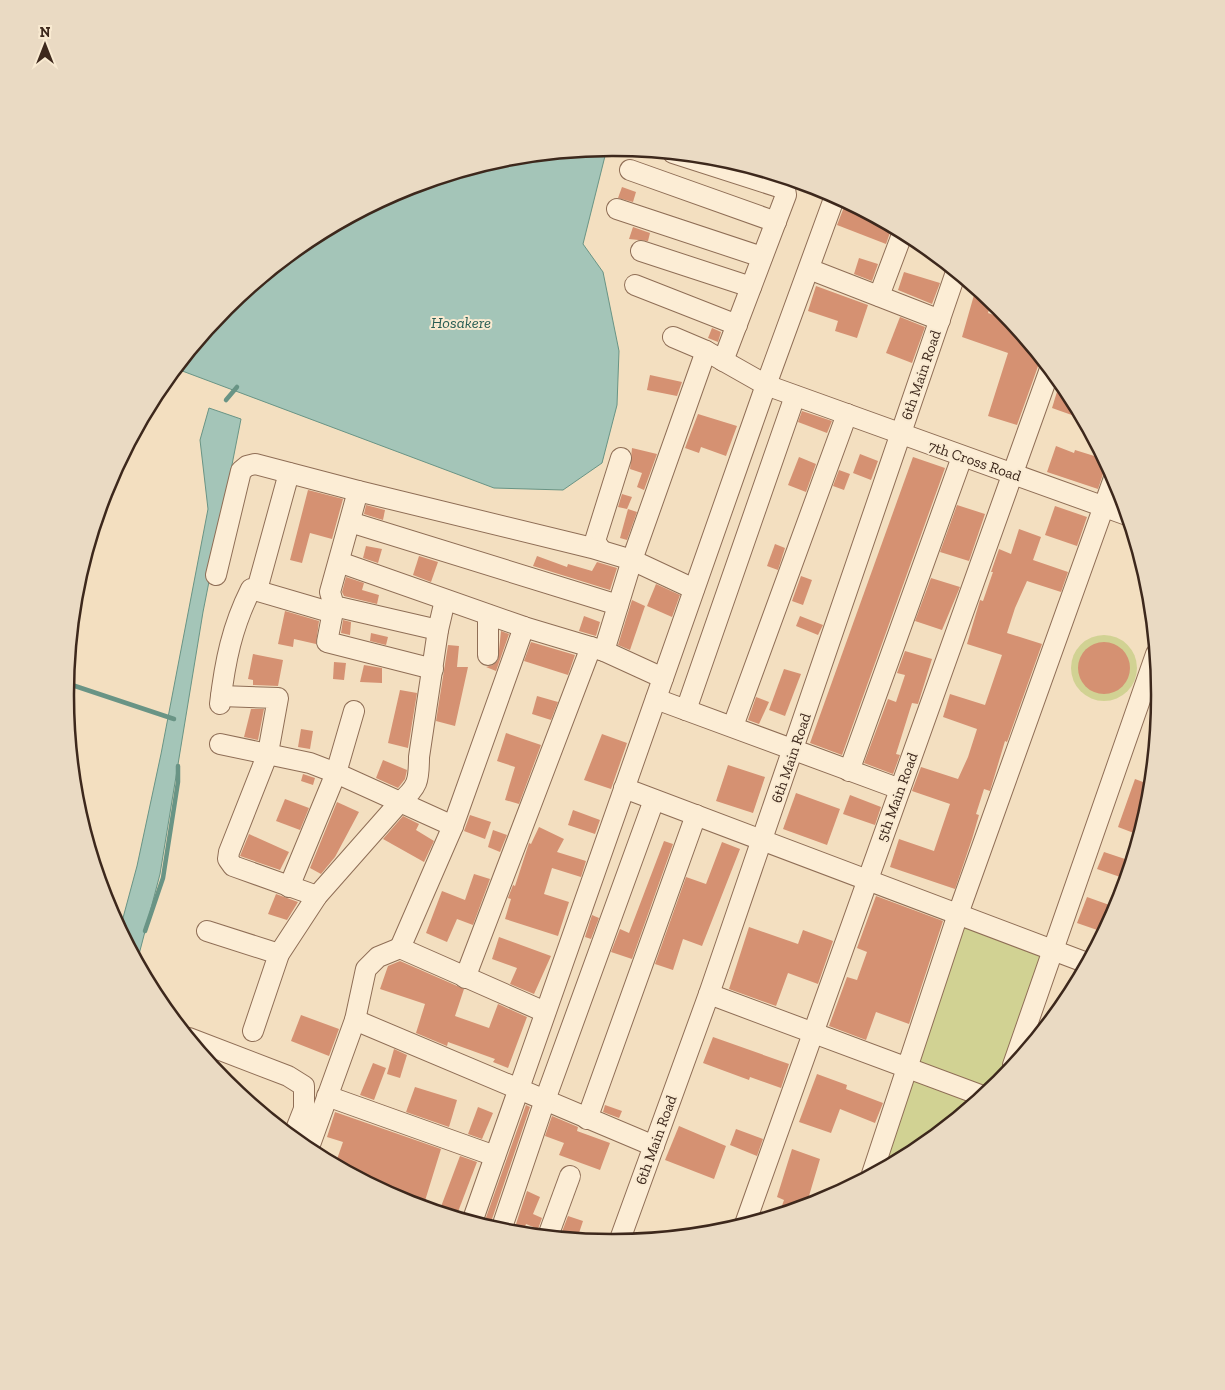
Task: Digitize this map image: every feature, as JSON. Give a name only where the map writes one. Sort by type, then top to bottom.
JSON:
[{"type":"street","points":[[465,978],[597,649],[618,604],[632,560],[715,356],[737,325],[786,195],[786,188],[782,186],[725,169]]},
{"type":"street","points":[[630,170],[776,222]]},
{"type":"street","points":[[474,1215],[766,385],[832,203]]},
{"type":"street","points":[[617,209],[762,257]]},
{"type":"street","points":[[879,296],[900,240]]},
{"type":"street","points":[[641,251],[752,287]]},
{"type":"street","points":[[809,269],[940,320]]},
{"type":"street","name":"6th Main Road","points":[[621,1234],[709,994],[794,750],[954,279]]},
{"type":"street","points":[[635,286],[737,325]]},
{"type":"street","name":"7th Cross Road","points":[[673,337],[715,356],[766,385],[794,396],[1119,512]]},
{"type":"street","name":"5th Main Road","points":[[748,1216],[1047,377]]},
{"type":"street","points":[[686,710],[794,396]]},
{"type":"street","points":[[732,726],[847,414]]},
{"type":"street","points":[[849,771],[962,456]]},
{"type":"street","points":[[601,550],[595,541],[621,458]]},
{"type":"street","points":[[216,575],[241,471],[247,466],[256,464],[358,491],[601,550],[632,560],[694,589]]},
{"type":"street","points":[[258,586],[289,473]]},
{"type":"street","points":[[875,1166],[958,914],[1110,489]]},
{"type":"street","points":[[358,491],[330,592],[334,609],[328,642],[433,669]]},
{"type":"street","points":[[350,522],[618,604]]},
{"type":"street","points":[[339,562],[524,627],[597,649],[663,678]]},
{"type":"street","points":[[317,896],[233,866],[228,859],[229,852],[268,753],[278,698],[220,700],[236,620],[251,589],[334,609],[438,630]]},
{"type":"street","points":[[253,1031],[279,954],[317,896],[399,802],[413,791],[419,778],[419,758],[438,630],[445,600]]},
{"type":"street","points":[[488,614],[488,654]]},
{"type":"street","points":[[311,1141],[355,1020],[366,969],[378,957],[400,948],[453,826],[524,627]]},
{"type":"street","points":[[1020,1048],[1052,949],[1150,670]]},
{"type":"street","points":[[656,699],[900,789]]},
{"type":"street","points":[[289,887],[336,772],[354,711]]},
{"type":"street","points":[[220,744],[310,763],[336,772],[453,826]]},
{"type":"street","points":[[624,788],[1081,961]]},
{"type":"street","points":[[504,1222],[545,1100],[654,800]]},
{"type":"street","points":[[587,1119],[696,815]]},
{"type":"street","points":[[207,931],[279,954]]},
{"type":"street","points":[[400,948],[545,1012]]},
{"type":"street","points":[[709,994],[975,1093]]},
{"type":"street","points":[[355,1020],[654,1146]]},
{"type":"street","points":[[201,1043],[288,1076],[304,1086],[304,1109],[296,1130]]},
{"type":"street","points":[[327,1096],[495,1156]]},
{"type":"street","points":[[550,1230],[570,1176]]},
{"type":"green space","points":[[1097,635],[1111,635],[1123,640],[1132,649],[1137,661],[1135,681],[1128,692],[1111,701],[1097,701],[1085,696],[1076,687],[1071,675],[1071,661],[1076,649],[1085,640]]},
{"type":"green space","points":[[962,922],[1047,951],[1010,1058],[979,1089],[913,1066]]},
{"type":"green space","points":[[912,1076],[972,1096],[912,1143],[882,1162]]},
{"type":"water","name":"Hosakere","points":[[605,156],[583,244],[603,272],[619,351],[617,405],[602,463],[563,490],[494,488],[182,371],[207,340],[257,290],[313,247],[343,228],[374,212],[406,197],[473,175],[542,161]]},
{"type":"water","points":[[209,408],[241,419],[203,612],[160,874],[140,952],[123,919],[137,866],[161,754],[208,509],[200,440]]},
{"type":"building","points":[[622,187],[636,192],[633,202],[618,198]]},
{"type":"building","points":[[843,208],[890,233],[886,244],[837,225]]},
{"type":"building","points":[[633,227],[650,233],[648,241],[629,239]]},
{"type":"building","points":[[859,258],[878,264],[872,281],[854,274]]},
{"type":"building","points":[[904,272],[940,283],[932,304],[898,290]]},
{"type":"building","points":[[816,286],[868,305],[857,338],[835,331],[838,321],[808,311]]},
{"type":"building","points":[[974,296],[989,310],[988,313],[994,315],[1018,340],[1038,365],[1017,425],[988,416],[1008,353],[962,337]]},
{"type":"building","points":[[900,317],[925,327],[912,363],[886,353]]},
{"type":"building","points":[[712,328],[721,332],[718,342],[708,338]]},
{"type":"building","points":[[650,375],[682,382],[677,396],[647,390]]},
{"type":"building","points":[[1057,392],[1072,415],[1052,408]]},
{"type":"building","points":[[802,411],[832,421],[827,433],[798,422]]},
{"type":"building","points":[[698,414],[737,426],[726,456],[701,447],[699,453],[685,448]]},
{"type":"building","points":[[1056,446],[1074,453],[1075,450],[1096,456],[1103,474],[1098,489],[1047,472]]},
{"type":"building","points":[[632,448],[657,454],[644,490],[637,487],[642,473],[630,469]]},
{"type":"building","points":[[860,454],[878,461],[871,480],[853,473]]},
{"type":"building","points":[[799,457],[816,464],[806,492],[788,485]]},
{"type":"building","points":[[913,457],[945,468],[842,755],[810,743]]},
{"type":"building","points":[[839,470],[850,474],[844,490],[833,486]]},
{"type":"building","points":[[308,490],[343,499],[332,539],[310,533],[302,563],[290,560]]},
{"type":"building","points":[[622,494],[632,497],[627,509],[618,507]]},
{"type":"building","points":[[366,505],[385,510],[383,520],[364,514]]},
{"type":"building","points":[[957,505],[985,514],[969,561],[940,552]]},
{"type":"building","points":[[1055,506],[1087,517],[1077,546],[1045,535]]},
{"type":"building","points":[[628,509],[637,512],[627,540],[620,538]]},
{"type":"building","points":[[1019,529],[1041,537],[1033,560],[1068,572],[1061,592],[1027,581],[1015,608],[1007,633],[1042,644],[1007,742],[1005,741],[990,791],[984,789],[976,814],[979,815],[955,889],[890,867],[899,839],[934,851],[950,804],[912,791],[921,767],[958,779],[968,757],[977,729],[943,717],[950,694],[985,705],[1002,655],[967,644],[980,600],[983,601],[999,549],[1011,554]]},
{"type":"building","points":[[775,544],[785,548],[778,570],[767,566]]},
{"type":"building","points":[[366,546],[382,549],[378,563],[363,558]]},
{"type":"building","points":[[419,556],[438,562],[431,582],[413,575]]},
{"type":"building","points":[[537,556],[567,567],[568,564],[592,571],[597,562],[617,568],[610,590],[533,566]]},
{"type":"building","points":[[801,576],[812,580],[803,605],[792,601]]},
{"type":"building","points":[[346,577],[364,583],[362,590],[379,595],[377,604],[344,596],[342,592]]},
{"type":"building","points":[[931,578],[960,587],[942,630],[915,621]]},
{"type":"building","points":[[656,584],[680,595],[672,617],[647,606]]},
{"type":"building","points":[[632,600],[645,606],[630,650],[618,645]]},
{"type":"building","points":[[285,611],[319,621],[316,644],[294,639],[293,647],[278,644]]},
{"type":"building","points":[[584,616],[600,622],[596,636],[579,631]]},
{"type":"building","points":[[800,616],[823,625],[818,635],[796,626]]},
{"type":"building","points":[[343,620],[351,622],[350,635],[341,633]]},
{"type":"building","points":[[501,631],[509,634],[496,671],[486,667],[493,665],[498,660]]},
{"type":"building","points":[[371,633],[388,637],[386,645],[370,641]]},
{"type":"building","points":[[531,642],[575,655],[568,675],[524,661]]},
{"type":"building","points":[[1104,642],[1114,644],[1122,650],[1128,658],[1130,668],[1128,678],[1122,686],[1114,692],[1104,694],[1094,692],[1086,686],[1080,678],[1078,668],[1080,658],[1086,650],[1094,644]]},
{"type":"building","points":[[448,645],[459,646],[457,667],[468,667],[455,726],[436,721]]},
{"type":"building","points":[[905,651],[932,659],[918,704],[912,703],[896,754],[900,755],[893,774],[864,763],[888,699],[896,702],[905,675],[897,673]]},
{"type":"building","points":[[253,654],[283,660],[278,686],[253,685],[253,680],[248,679]]},
{"type":"building","points":[[334,662],[346,663],[344,680],[333,679]]},
{"type":"building","points":[[364,665],[382,668],[382,683],[360,682]]},
{"type":"building","points":[[784,669],[801,674],[785,716],[769,710]]},
{"type":"building","points":[[400,690],[417,693],[408,748],[388,743]]},
{"type":"building","points":[[537,696],[558,702],[551,720],[532,714]]},
{"type":"building","points":[[756,697],[769,702],[759,724],[748,720]]},
{"type":"building","points":[[251,709],[264,709],[258,740],[244,737]]},
{"type":"building","points":[[301,729],[313,731],[310,749],[298,747]]},
{"type":"building","points":[[506,733],[541,745],[519,804],[505,800],[515,767],[497,761]]},
{"type":"building","points":[[602,734],[627,743],[611,789],[584,780]]},
{"type":"building","points":[[383,760],[407,770],[405,779],[398,788],[376,778]]},
{"type":"building","points":[[728,765],[765,777],[753,813],[716,801]]},
{"type":"building","points":[[303,774],[315,778],[313,785],[301,781]]},
{"type":"building","points":[[1135,779],[1144,782],[1133,833],[1118,827]]},
{"type":"building","points":[[796,793],[840,809],[827,845],[783,829]]},
{"type":"building","points":[[850,795],[881,807],[875,825],[843,814]]},
{"type":"building","points":[[285,799],[309,808],[300,830],[276,821]]},
{"type":"building","points":[[337,802],[359,812],[335,857],[321,874],[310,868]]},
{"type":"building","points":[[573,810],[600,820],[595,834],[568,825]]},
{"type":"building","points":[[470,815],[491,822],[485,839],[464,831]]},
{"type":"building","points":[[403,816],[419,824],[416,830],[434,841],[424,862],[383,839]]},
{"type":"building","points":[[539,827],[564,839],[557,852],[586,861],[581,877],[552,868],[544,894],[569,902],[558,936],[505,919],[511,899],[508,898],[513,885],[515,886],[529,843],[531,844]]},
{"type":"building","points":[[493,830],[507,835],[500,852],[488,847]]},
{"type":"building","points":[[249,834],[289,852],[280,870],[240,856]]},
{"type":"building","points":[[664,841],[673,844],[632,959],[611,952],[620,929],[629,933]]},
{"type":"building","points":[[722,842],[740,849],[702,946],[683,939],[673,970],[655,964],[686,877],[706,884]]},
{"type":"building","points":[[1104,852],[1126,859],[1120,877],[1097,869]]},
{"type":"building","points":[[474,874],[490,879],[473,925],[457,919],[447,942],[426,933],[442,891],[465,900]]},
{"type":"building","points":[[276,894],[298,902],[287,920],[268,914]]},
{"type":"building","points":[[876,896],[943,921],[909,1024],[876,1012],[866,1040],[829,1026],[847,977],[857,980],[867,952],[857,948]]},
{"type":"building","points":[[1087,897],[1108,905],[1097,930],[1077,923]]},
{"type":"building","points":[[592,915],[599,918],[591,939],[585,937]]},
{"type":"building","points":[[749,927],[798,944],[803,930],[833,941],[818,984],[788,973],[776,1006],[729,989]]},
{"type":"building","points":[[499,937],[551,956],[534,994],[510,984],[517,968],[492,959]]},
{"type":"building","points":[[400,961],[464,989],[455,1016],[489,1028],[498,1004],[527,1017],[508,1068],[493,1062],[495,1059],[448,1042],[447,1046],[416,1033],[425,1004],[380,989],[388,966]]},
{"type":"building","points":[[301,1015],[339,1029],[329,1056],[291,1041]]},
{"type":"building","points":[[713,1037],[789,1064],[781,1088],[750,1077],[749,1080],[703,1063]]},
{"type":"building","points":[[394,1049],[407,1055],[400,1078],[387,1074]]},
{"type":"building","points":[[373,1063],[386,1068],[374,1100],[360,1095]]},
{"type":"building","points":[[817,1074],[847,1085],[846,1089],[883,1103],[875,1123],[840,1109],[831,1133],[799,1122]]},
{"type":"building","points":[[415,1087],[457,1100],[449,1127],[406,1112]]},
{"type":"building","points":[[526,1105],[530,1107],[492,1219],[486,1218]]},
{"type":"building","points":[[605,1105],[622,1111],[619,1118],[603,1112]]},
{"type":"building","points":[[478,1107],[493,1113],[482,1139],[468,1134]]},
{"type":"building","points":[[335,1112],[441,1149],[425,1200],[374,1178],[337,1158],[343,1142],[327,1137]]},
{"type":"building","points":[[552,1116],[578,1127],[577,1131],[610,1143],[600,1170],[559,1155],[564,1143],[545,1136]]},
{"type":"building","points":[[679,1126],[726,1146],[714,1179],[665,1160]]},
{"type":"building","points":[[736,1129],[763,1139],[757,1156],[730,1145]]},
{"type":"building","points":[[792,1149],[820,1159],[809,1197],[782,1206],[784,1200],[777,1197]]},
{"type":"building","points":[[460,1156],[477,1162],[458,1211],[441,1206]]},
{"type":"building","points":[[527,1191],[540,1197],[533,1214],[542,1218],[538,1228],[526,1224],[525,1226],[516,1225]]},
{"type":"building","points":[[568,1216],[583,1221],[579,1233],[562,1231]]},
{"type":"waterway","points":[[226,400],[237,387]]},
{"type":"waterway","points":[[74,686],[174,719]]},
{"type":"waterway","points":[[145,931],[163,878],[178,782],[178,766]]}]
